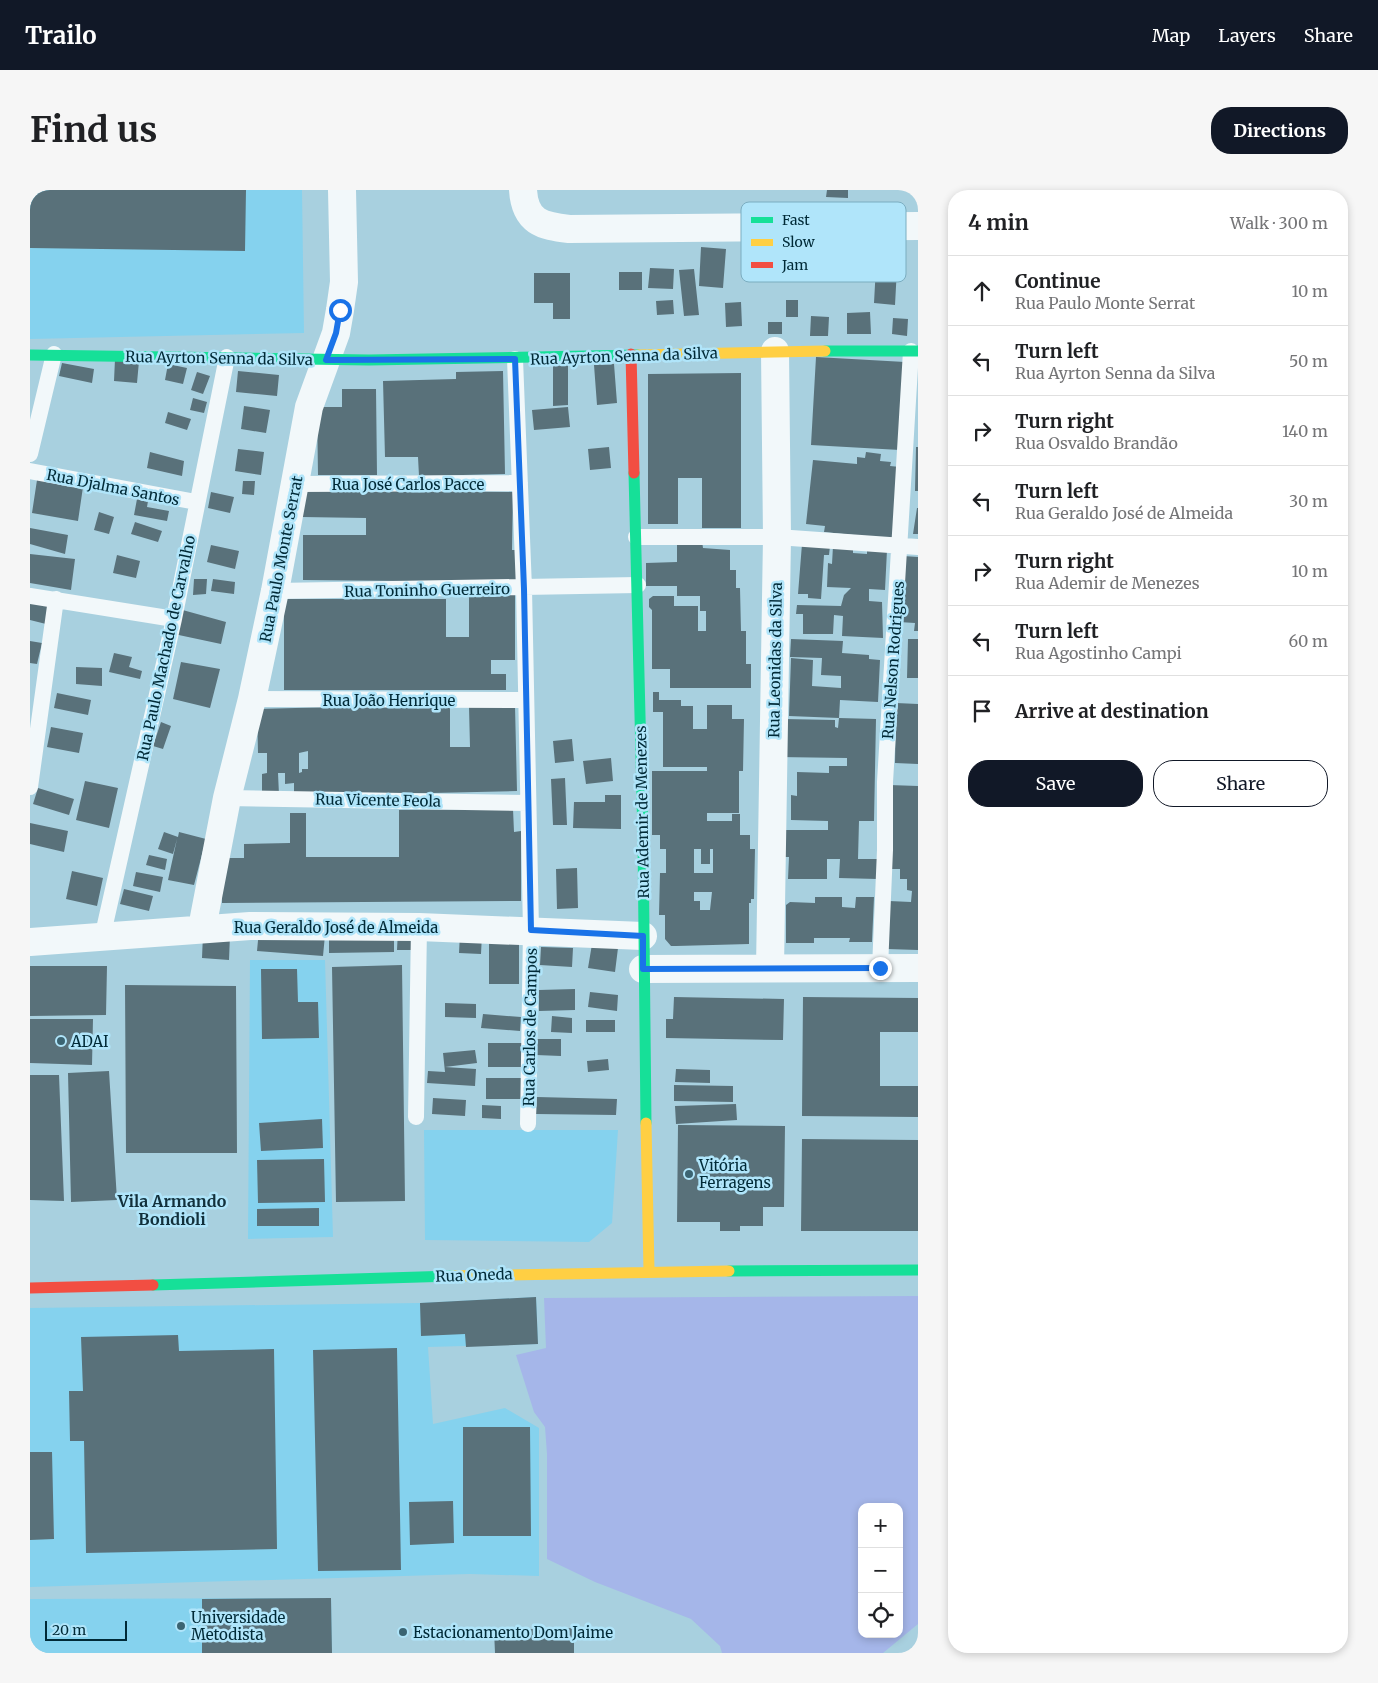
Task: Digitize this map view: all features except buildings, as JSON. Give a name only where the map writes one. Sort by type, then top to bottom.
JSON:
[{"type":"street","name":"Rua Paulo Monte Serrat","points":[[202,928],[227,798],[252,699],[275,591],[309,407],[336,333],[344,282],[342,190]]},
{"type":"street","points":[[522,190],[523,198],[531,216],[545,226],[570,229],[741,228]]},
{"type":"street","name":"Rua Ayrton Senna da Silva","points":[[30,355],[326,360],[515,359],[776,351],[914,351]]},
{"type":"street","name":"Rua Leonidas da Silva","points":[[770,968],[777,537],[776,351]]},
{"type":"street","name":"Rua Ademir de Menezes","points":[[631,354],[644,837],[643,969],[649,1271]]},
{"type":"street","name":"Rua Geraldo José de Almeida","points":[[30,942],[102,938],[202,928],[419,927],[643,936]]},
{"type":"street","points":[[643,969],[918,968]]},
{"type":"street","name":"Rua Oneda","points":[[30,1288],[649,1271],[918,1270]]},
{"type":"lane","name":"Rua Nelson Rodrigues","points":[[880,968],[885,850],[884,782],[914,351]]},
{"type":"lane","points":[[30,454],[54,354]]},
{"type":"lane","name":"Rua Paulo Machado de Carvalho","points":[[102,938],[174,619],[196,502],[227,357]]},
{"type":"lane","name":"Rua Carlos de Campos","points":[[515,359],[524,589],[531,930],[528,1124]]},
{"type":"lane","name":"Rua Djalma Santos","points":[[30,471],[196,502]]},
{"type":"lane","name":"Rua José Carlos Pacce","points":[[296,484],[520,483]]},
{"type":"lane","points":[[636,537],[777,537],[918,547]]},
{"type":"lane","name":"Rua Toninho Guerreiro","points":[[275,591],[524,589],[638,585]]},
{"type":"lane","points":[[30,596],[174,619]]},
{"type":"lane","points":[[30,788],[56,599]]},
{"type":"lane","name":"Rua João Henrique","points":[[252,699],[526,700]]},
{"type":"lane","name":"Rua Vicente Feola","points":[[227,798],[528,803]]},
{"type":"lane","points":[[416,1117],[419,927]]},
{"type":"shaded area","points":[[30,190],[302,190],[304,333],[30,339]]},
{"type":"shaded area","points":[[250,960],[325,960],[333,1237],[248,1239]]},
{"type":"shaded area","points":[[424,1130],[618,1130],[612,1223],[589,1242],[425,1240]]},
{"type":"shaded area","points":[[918,1296],[918,1624],[903,1636],[903,1503],[858,1503],[858,1638],[901,1638],[883,1653],[722,1653],[720,1646],[691,1619],[595,1582],[547,1559],[547,1454],[545,1427],[534,1412],[516,1355],[546,1348],[544,1298]]},
{"type":"shaded area","points":[[536,1297],[538,1344],[428,1347],[433,1424],[505,1408],[539,1428],[539,1576],[470,1574],[30,1587],[30,1308],[420,1303]]},
{"type":"shaded area","name":"Universidade Metodista","points":[[331,1598],[332,1653],[30,1653],[30,1599]]},
{"type":"traffic: fast","points":[[825,351],[918,351]]},
{"type":"traffic: fast","points":[[30,355],[369,360],[638,355]]},
{"type":"traffic: fast","points":[[634,473],[643,837],[646,1123]]},
{"type":"traffic: fast","points":[[729,1271],[918,1270]]},
{"type":"traffic: fast","points":[[153,1285],[453,1276]]},
{"type":"traffic: slow","points":[[638,355],[825,351]]},
{"type":"traffic: slow","points":[[646,1123],[649,1271]]},
{"type":"traffic: slow","points":[[453,1276],[729,1271]]},
{"type":"traffic: jam","points":[[631,354],[634,473]]},
{"type":"traffic: jam","points":[[30,1288],[153,1285]]},
{"type":"place","name":"ADAI","points":[[61,1041]]},
{"type":"place","name":"Vitória Ferragens","points":[[689,1174]]},
{"type":"place","name":"Universidade Metodista","points":[[181,1626]]},
{"type":"place","name":"Estacionamento Dom Jaime","points":[[403,1632]]},
{"type":"district","name":"Vila Armando Bondioli","points":[[172,1210]]},
{"type":"route","points":[[340,310],[336,333],[326,360],[515,359],[524,589],[531,930],[643,936],[643,969],[880,968]]}]
